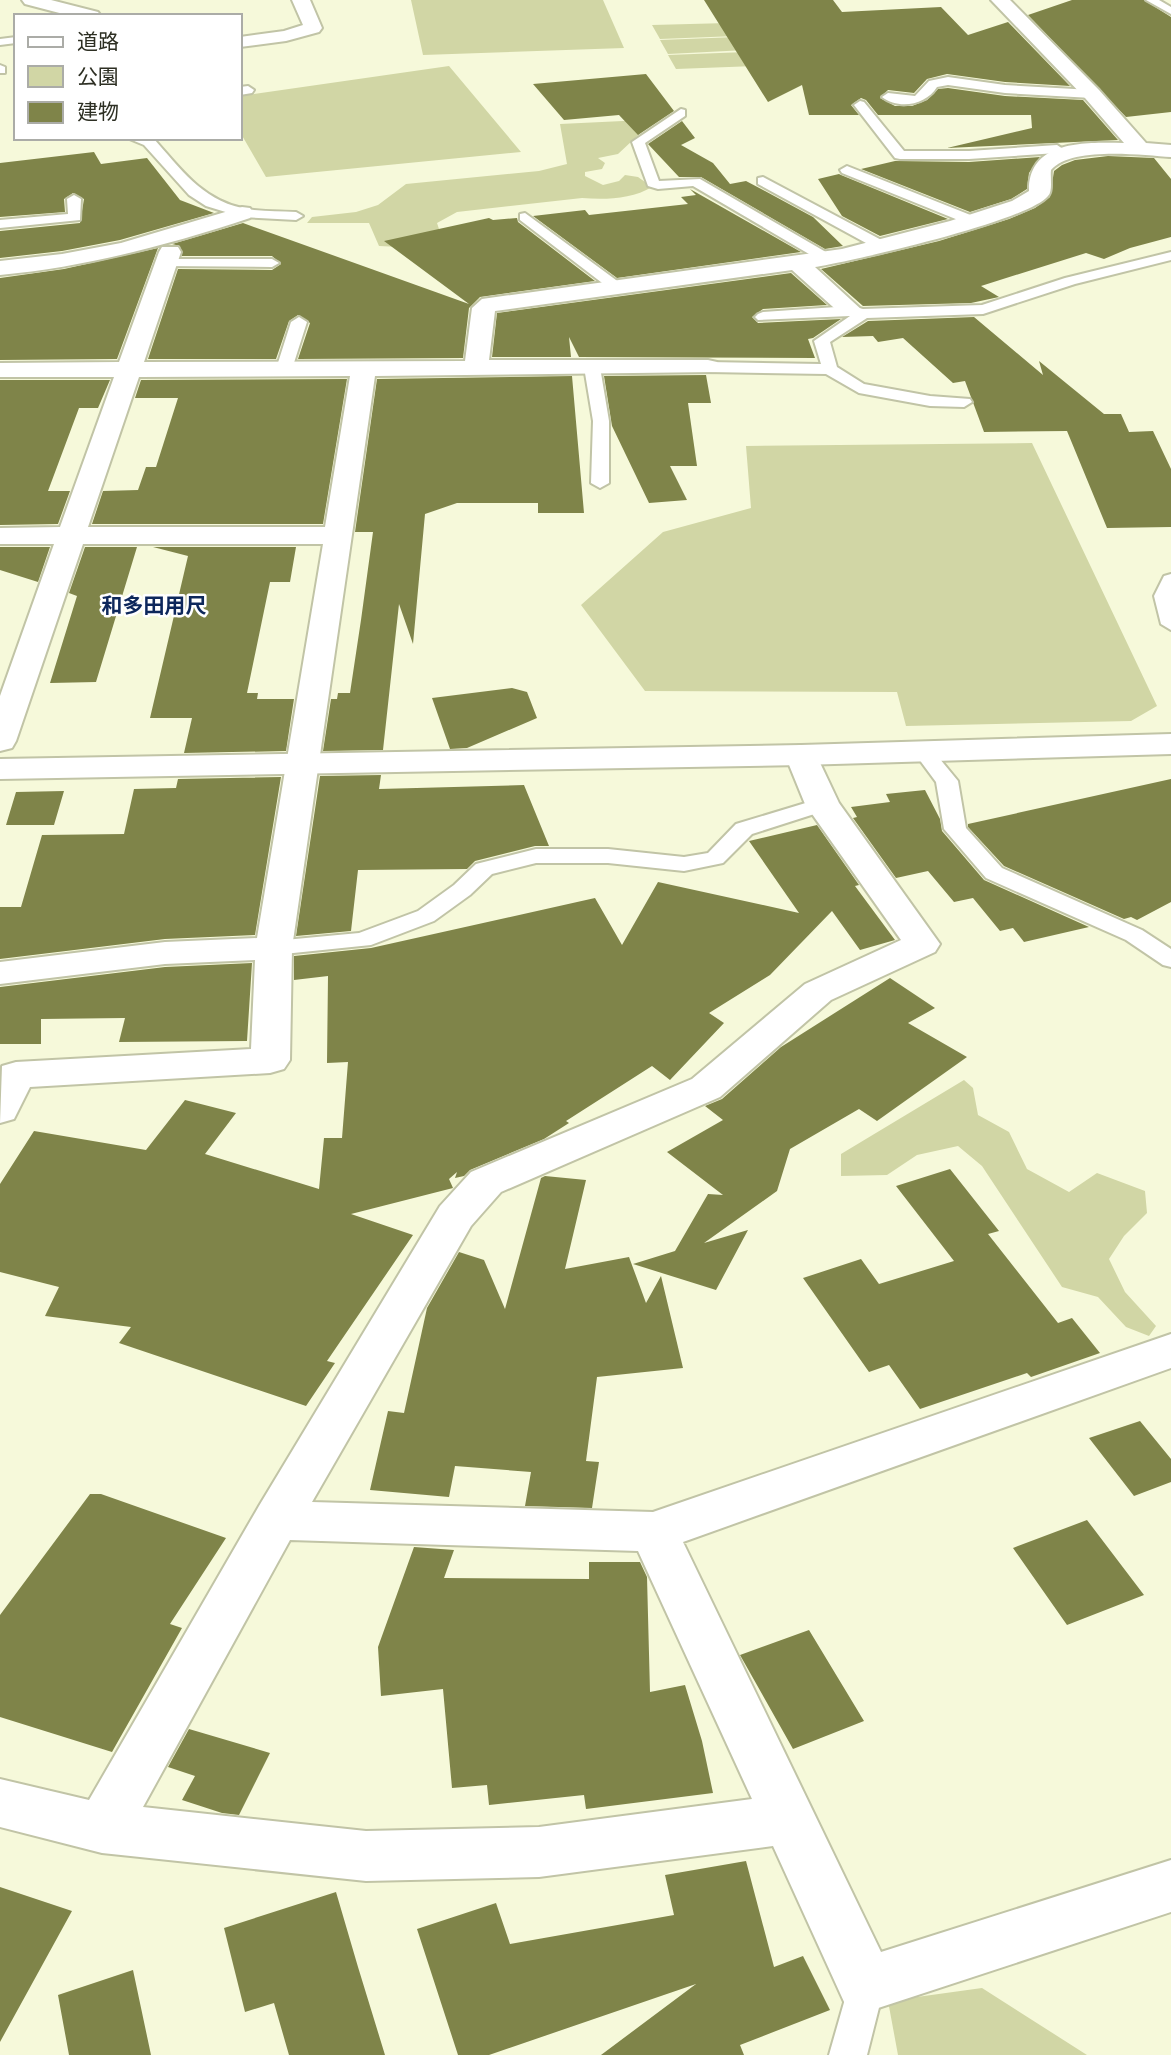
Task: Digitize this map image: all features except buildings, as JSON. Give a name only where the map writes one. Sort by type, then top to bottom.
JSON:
[{"type":"street","points":[[31,0],[84,14]]},
{"type":"street","points":[[96,0],[90,3],[90,7],[109,14]]},
{"type":"street","points":[[242,41],[286,36],[313,28],[302,0]]},
{"type":"street","points":[[1000,0],[1092,94],[1140,149]]},
{"type":"street","points":[[476,367],[484,308],[490,304],[826,258],[882,246],[1020,206],[1040,193],[1041,171],[1046,162],[1062,151],[1171,151]]},
{"type":"street","points":[[0,268],[45,264],[145,245],[242,214]]},
{"type":"street","points":[[0,741],[169,258]]},
{"type":"street","points":[[797,262],[857,312]]},
{"type":"street","points":[[0,370],[708,368]]},
{"type":"street","points":[[0,1110],[16,1075],[270,1060],[274,948],[364,369]]},
{"type":"street","points":[[0,536],[338,535]]},
{"type":"street","points":[[0,769],[801,755],[1171,744]]},
{"type":"street","points":[[102,1828],[276,1520],[455,1216],[486,1182],[706,1088],[818,992],[922,944],[822,804],[801,755]]},
{"type":"street","points":[[0,973],[165,953],[274,948]]},
{"type":"street","points":[[276,1520],[654,1532],[1171,1351]]},
{"type":"street","points":[[654,1532],[866,1984],[1171,1886]]},
{"type":"street","points":[[0,1802],[102,1828],[366,1856],[539,1852],[788,1819]]},
{"type":"lane","points":[[1151,0],[1171,11]]},
{"type":"lane","points":[[888,97],[920,100],[933,84],[948,81],[1004,89],[1092,94]]},
{"type":"lane","points":[[860,105],[877,126],[889,135],[900,155],[1062,151]]},
{"type":"lane","points":[[681,113],[638,142],[653,183],[658,185],[695,182],[826,258]]},
{"type":"lane","points":[[1043,132],[1062,151]]},
{"type":"lane","points":[[142,140],[149,142],[194,192],[211,203],[242,214],[296,216]]},
{"type":"lane","points":[[847,170],[973,221]]},
{"type":"lane","points":[[763,181],[882,246]]},
{"type":"lane","points":[[0,224],[75,217],[74,199]]},
{"type":"lane","points":[[526,217],[615,286]]},
{"type":"lane","points":[[764,317],[983,309],[1070,281],[1171,256]]},
{"type":"lane","points":[[169,258],[272,263]]},
{"type":"lane","points":[[830,369],[822,341],[857,312]]},
{"type":"lane","points":[[284,369],[299,321]]},
{"type":"lane","points":[[592,367],[601,421],[600,483]]},
{"type":"lane","points":[[708,368],[830,369],[859,388],[930,401],[964,402]]},
{"type":"lane","points":[[1171,580],[1163,590],[1161,599],[1171,624]]},
{"type":"lane","points":[[923,751],[947,781],[955,829],[994,873],[1133,935],[1171,960]]},
{"type":"lane","points":[[274,948],[363,940],[426,916],[463,891],[484,869],[536,856],[608,856],[684,864],[715,858],[744,829],[822,804]]},
{"type":"lane","points":[[848,2055],[866,1984]]},
{"type":"green space","points":[[411,0],[603,0],[624,48],[423,55]]},
{"type":"green space","points":[[728,23],[736,36],[660,39],[652,25]]},
{"type":"green space","points":[[737,37],[746,50],[668,54],[660,40]]},
{"type":"green space","points":[[746,52],[755,66],[676,69],[668,55]]},
{"type":"green space","points":[[449,66],[521,152],[266,177],[242,135],[242,96]]},
{"type":"green space","points":[[644,120],[648,126],[618,154],[598,158],[605,163],[602,169],[585,172],[585,176],[603,185],[619,181],[625,175],[638,177],[652,187],[636,194],[618,198],[582,198],[457,212],[437,223],[443,241],[400,247],[379,246],[369,223],[307,223],[312,217],[356,212],[378,205],[406,184],[539,171],[567,164],[560,124]]},
{"type":"green space","points":[[1032,443],[1157,706],[1131,721],[906,726],[897,692],[645,691],[581,605],[663,532],[751,508],[746,446]]},
{"type":"green space","points":[[964,1080],[973,1088],[978,1115],[1009,1132],[1027,1169],[1069,1192],[1097,1173],[1145,1191],[1147,1213],[1124,1236],[1109,1259],[1125,1292],[1156,1326],[1149,1336],[1126,1327],[1098,1297],[1062,1287],[982,1166],[958,1146],[917,1155],[887,1175],[841,1176],[841,1154]]},
{"type":"green space","points":[[982,1988],[1087,2055],[898,2055],[888,2001]]},
{"type":"district","name":"和多田用尺","points":[[154,606]]}]
